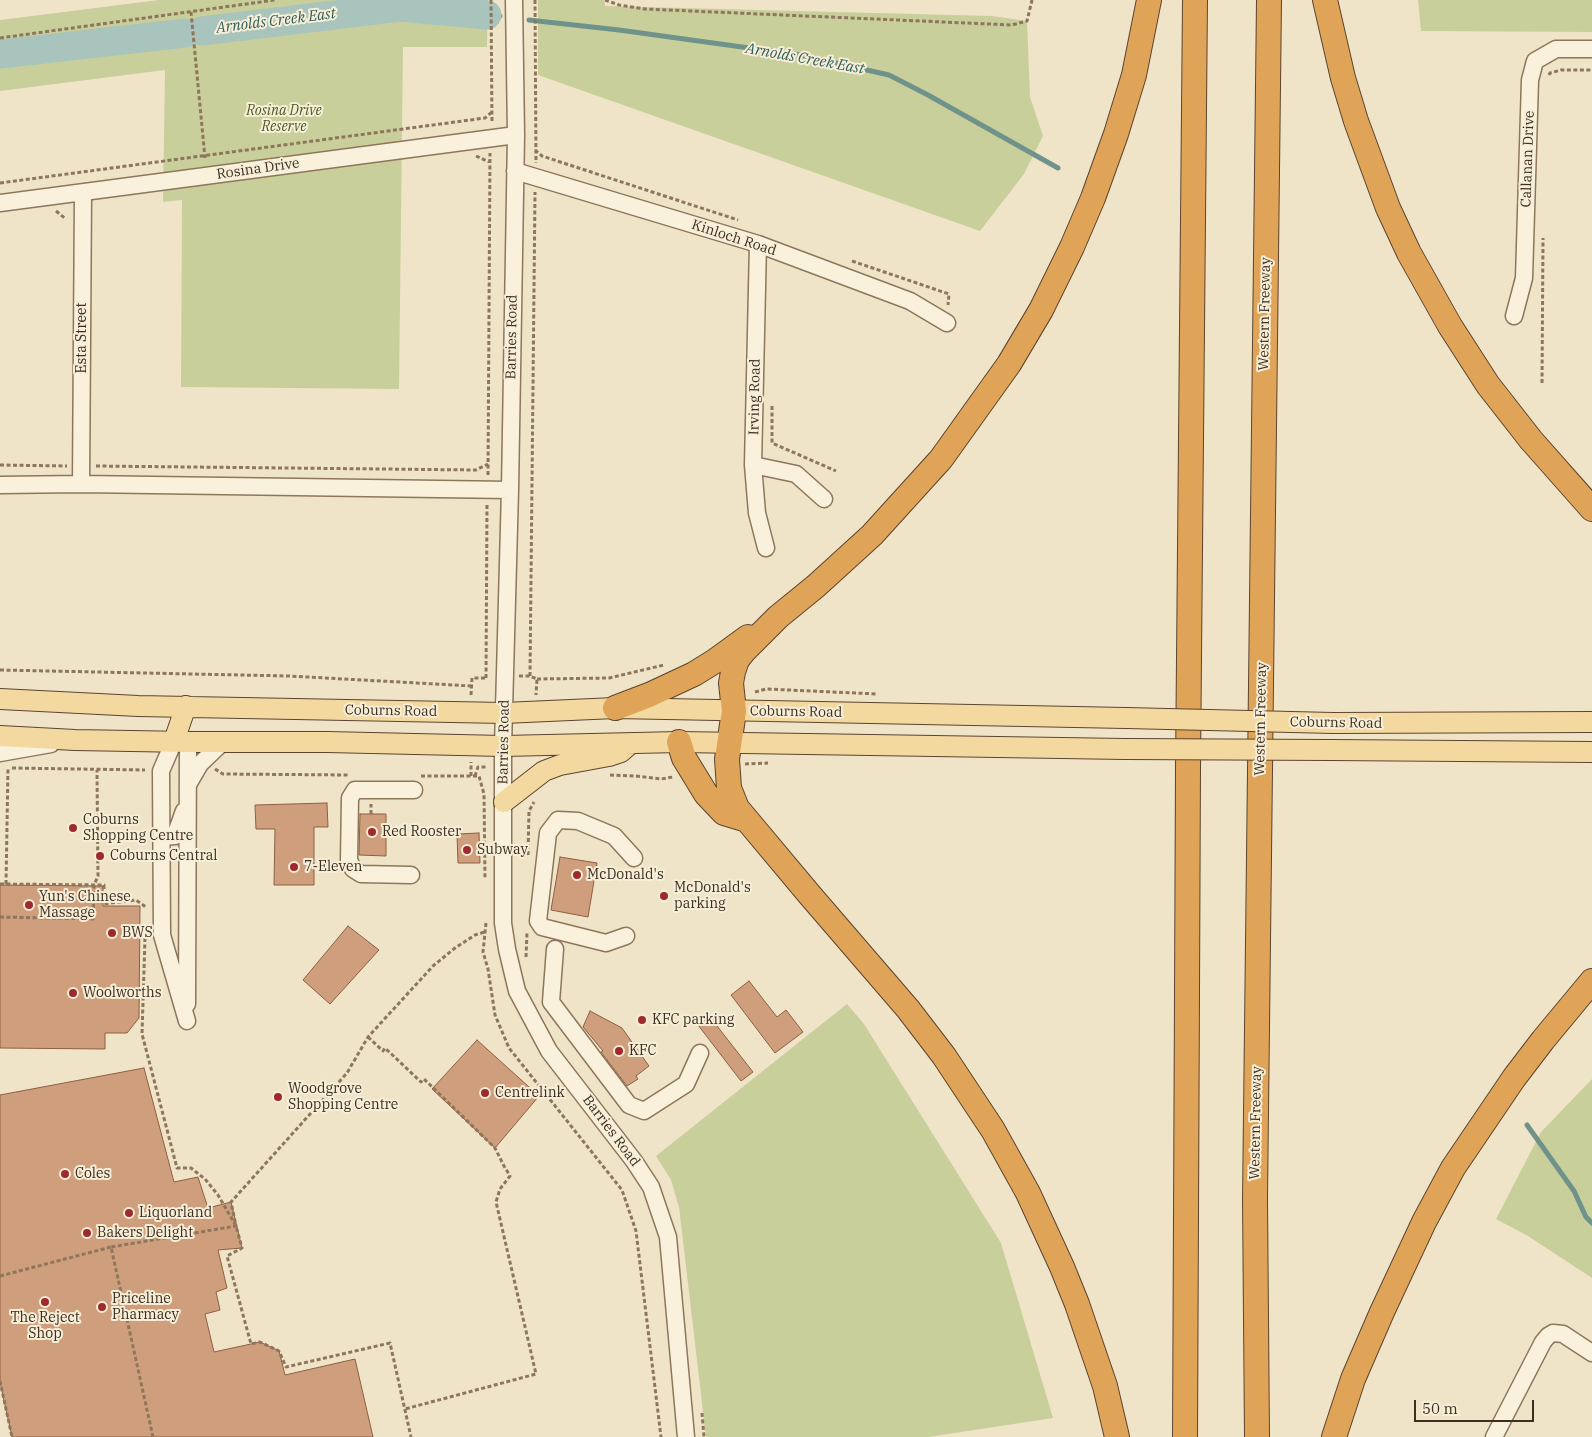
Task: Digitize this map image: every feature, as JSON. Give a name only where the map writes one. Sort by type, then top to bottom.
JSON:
[{"type":"highway","points":[[615,708],[694,674],[778,617],[816,586],[872,535],[941,459],[1010,364],[1049,294],[1072,247],[1093,198],[1116,134],[1134,75],[1149,0]]},
{"type":"highway","points":[[1185,1437],[1188,768],[1195,0]]},
{"type":"highway","name":"Western Freeway","points":[[1257,1437],[1255,1168],[1269,0]]},
{"type":"highway","points":[[1325,0],[1343,78],[1356,121],[1388,208],[1409,253],[1450,326],[1488,385],[1531,440],[1592,509]]},
{"type":"highway","points":[[778,617],[744,651],[737,660],[732,672],[733,704],[728,754],[731,798],[746,819],[908,1009],[944,1056],[993,1130],[1028,1193],[1068,1282],[1096,1360],[1118,1437]]},
{"type":"highway","points":[[678,742],[684,758],[706,794],[724,812],[746,819]]},
{"type":"highway","points":[[1334,1437],[1353,1379],[1382,1312],[1424,1222],[1453,1168],[1514,1078],[1592,981]]},
{"type":"main road","name":"Coburns Road","points":[[0,699],[186,706],[504,713],[733,704],[1126,718],[1333,723],[1592,722]]},
{"type":"main road","points":[[181,742],[186,706]]},
{"type":"main road","name":"Coburns Road","points":[[0,736],[76,740],[503,746],[678,742],[728,754],[1125,749],[1592,752]]},
{"type":"main road","points":[[504,802],[544,772],[560,765],[621,752],[633,742]]},
{"type":"street","name":"Barries Road","points":[[514,0],[516,135],[510,490],[503,746],[503,923],[517,991],[549,1051],[652,1187],[668,1237],[686,1437]]},
{"type":"street","name":"Callanan Drive","points":[[1514,316],[1524,278],[1530,80],[1535,61],[1556,49],[1592,49]]},
{"type":"street","name":"Rosina Drive","points":[[0,203],[516,135]]},
{"type":"street","name":"Kinloch Road","points":[[515,171],[758,244],[910,301],[947,323]]},
{"type":"street","name":"Esta Street","points":[[81,484],[83,193]]},
{"type":"street","name":"Irving Road","points":[[758,244],[753,465],[757,513],[766,548]]},
{"type":"street","points":[[753,465],[796,474],[824,499]]},
{"type":"street","points":[[0,485],[81,484],[510,490]]},
{"type":"street","name":"Coburns Road","points":[[0,753],[76,740]]},
{"type":"street","points":[[161,837],[175,836],[188,792],[200,764],[224,741]]},
{"type":"street","points":[[181,742],[188,792],[187,1021],[162,935],[161,770],[181,742]]},
{"type":"street","points":[[411,875],[361,874],[353,869],[349,860],[350,798],[356,790],[414,783]]},
{"type":"street","points":[[626,936],[606,943],[542,927],[538,921],[548,833],[558,820],[578,821],[614,836],[634,858]]},
{"type":"street","points":[[161,885],[188,885]]},
{"type":"street","points":[[555,949],[551,1002],[629,1106],[644,1111],[686,1084],[700,1053]]},
{"type":"street","points":[[1497,1436],[1543,1342],[1553,1333],[1563,1334],[1592,1353]]},
{"type":"path","points":[[0,38],[274,0]]},
{"type":"path","points":[[486,678],[489,162],[492,112],[491,0]]},
{"type":"path","points":[[530,676],[536,178],[536,0]]},
{"type":"path","points":[[605,0],[619,5],[645,9],[1012,26],[1027,20],[1032,0]]},
{"type":"path","points":[[191,12],[207,176]]},
{"type":"path","points":[[1548,79],[1550,73],[1562,70],[1592,70]]},
{"type":"path","points":[[0,183],[485,118],[492,112]]},
{"type":"path","points":[[1542,383],[1543,229]]},
{"type":"path","points":[[772,404],[772,443],[836,471]]},
{"type":"path","points":[[0,465],[476,470],[488,464]]},
{"type":"path","points":[[537,679],[609,678],[671,663]]},
{"type":"path","points":[[0,670],[289,676],[472,686]]},
{"type":"path","points":[[733,704],[738,698],[766,689],[884,694]]},
{"type":"path","points":[[728,754],[777,763]]},
{"type":"path","points":[[200,764],[212,767],[223,774],[353,775]]},
{"type":"path","points":[[0,768],[161,770]]},
{"type":"path","points":[[6,884],[8,768]]},
{"type":"path","points":[[0,918],[93,919],[94,885],[98,876],[96,770]]},
{"type":"path","points":[[608,775],[661,779],[678,776],[691,770]]},
{"type":"path","points":[[414,783],[479,776],[484,794],[485,881]]},
{"type":"path","points":[[528,863],[529,812],[535,801]]},
{"type":"path","points":[[0,884],[104,886],[104,904],[136,900],[146,906],[146,916]]},
{"type":"path","points":[[486,920],[484,952],[495,1015],[509,1048],[622,1190],[636,1231],[662,1437]]},
{"type":"path","points":[[526,959],[527,930]]},
{"type":"path","points":[[412,1437],[390,1344],[286,1367],[279,1351],[260,1342],[251,1344],[228,1256],[242,1248],[231,1202],[347,1073],[368,1037],[433,966],[455,948],[475,935],[485,932]]},
{"type":"path","points":[[145,936],[142,1034],[177,1168],[191,1168],[205,1180],[218,1195],[236,1226]]},
{"type":"path","points":[[368,1037],[383,1051],[385,1048],[421,1082],[424,1079],[495,1148],[510,1176],[500,1189],[496,1202],[536,1374],[405,1409]]},
{"type":"path","points":[[0,1276],[111,1247],[236,1226]]},
{"type":"path","points":[[111,1247],[153,1437]]},
{"type":"path","points":[[0,1381],[12,1437]]},
{"type":"path","points":[[701,1407],[704,1437]]},
{"type":"green space","name":"Rosina Drive Reserve","points":[[159,0],[488,0],[487,47],[403,47],[399,389],[181,387],[182,200],[163,202],[165,70],[0,91],[0,20]]},
{"type":"green space","points":[[538,0],[604,0],[605,6],[992,16],[1027,21],[1030,97],[1043,136],[1024,174],[980,231],[538,75]]},
{"type":"green space","points":[[1418,0],[1592,0],[1592,32],[1421,31]]},
{"type":"green space","points":[[847,1004],[864,1024],[1001,1243],[1053,1418],[928,1437],[706,1437],[679,1207],[671,1180],[656,1156]]},
{"type":"green space","points":[[1592,1079],[1592,1278],[1528,1236],[1496,1219],[1541,1132]]},
{"type":"building","points":[[327,803],[328,827],[314,827],[314,885],[274,885],[275,829],[256,829],[255,805]]},
{"type":"building","points":[[360,814],[386,814],[386,856],[359,855]]},
{"type":"building","points":[[479,833],[480,863],[458,863],[457,834]]},
{"type":"building","points":[[560,857],[597,863],[588,917],[551,910]]},
{"type":"building","name":"Coburns Central","points":[[0,885],[103,886],[103,906],[140,906],[139,1018],[127,1033],[105,1033],[105,1049],[0,1048]]},
{"type":"building","points":[[348,926],[379,950],[330,1004],[303,980]]},
{"type":"building","points":[[749,981],[777,1017],[786,1010],[803,1032],[775,1053],[731,995]]},
{"type":"building","points":[[590,1011],[622,1028],[649,1066],[636,1076],[638,1079],[627,1086],[601,1052],[603,1051],[583,1027]]},
{"type":"building","points":[[710,1017],[753,1072],[741,1081],[698,1025]]},
{"type":"building","name":"Centrelink","points":[[477,1040],[539,1096],[495,1148],[432,1089]]},
{"type":"building","points":[[144,1068],[174,1182],[198,1177],[208,1208],[231,1202],[242,1248],[218,1250],[227,1288],[216,1292],[220,1310],[205,1314],[214,1352],[260,1342],[279,1351],[285,1375],[355,1359],[373,1437],[12,1437],[0,1382],[0,1095]]},
{"type":"waterway","name":"Arnolds Creek East","points":[[202,31],[400,7],[487,15]]},
{"type":"waterway","name":"Arnolds Creek East","points":[[487,15],[500,16]]},
{"type":"waterway","name":"Arnolds Creek East","points":[[529,20],[619,30],[800,55],[889,75],[1058,168]]},
{"type":"waterway","name":"Arnolds Creek East","points":[[0,54],[185,33]]},
{"type":"waterway","name":"Arnolds Creek East","points":[[1527,1125],[1574,1191],[1586,1217],[1592,1223]]},
{"type":"place","name":"Coburns Shopping Centre","points":[[73,828]]},
{"type":"place","name":"Red Rooster","points":[[372,832]]},
{"type":"place","name":"Subway","points":[[467,850]]},
{"type":"place","name":"Coburns Central","points":[[100,856]]},
{"type":"place","name":"7-Eleven","points":[[294,867]]},
{"type":"place","name":"McDonald's","points":[[577,875]]},
{"type":"place","name":"McDonald's parking","points":[[664,896]]},
{"type":"place","name":"Yun's Chinese Massage","points":[[29,905]]},
{"type":"place","name":"BWS","points":[[112,933]]},
{"type":"place","name":"Woolworths","points":[[73,993]]},
{"type":"place","name":"KFC parking","points":[[642,1020]]},
{"type":"place","name":"KFC","points":[[619,1051]]},
{"type":"place","name":"Centrelink","points":[[485,1093]]},
{"type":"place","name":"Woodgrove Shopping Centre","points":[[278,1097]]},
{"type":"place","name":"Coles","points":[[65,1174]]},
{"type":"place","name":"Liquorland","points":[[129,1213]]},
{"type":"place","name":"Bakers Delight","points":[[87,1233]]},
{"type":"place","name":"The Reject Shop","points":[[45,1302]]},
{"type":"place","name":"Priceline Pharmacy","points":[[102,1307]]}]
